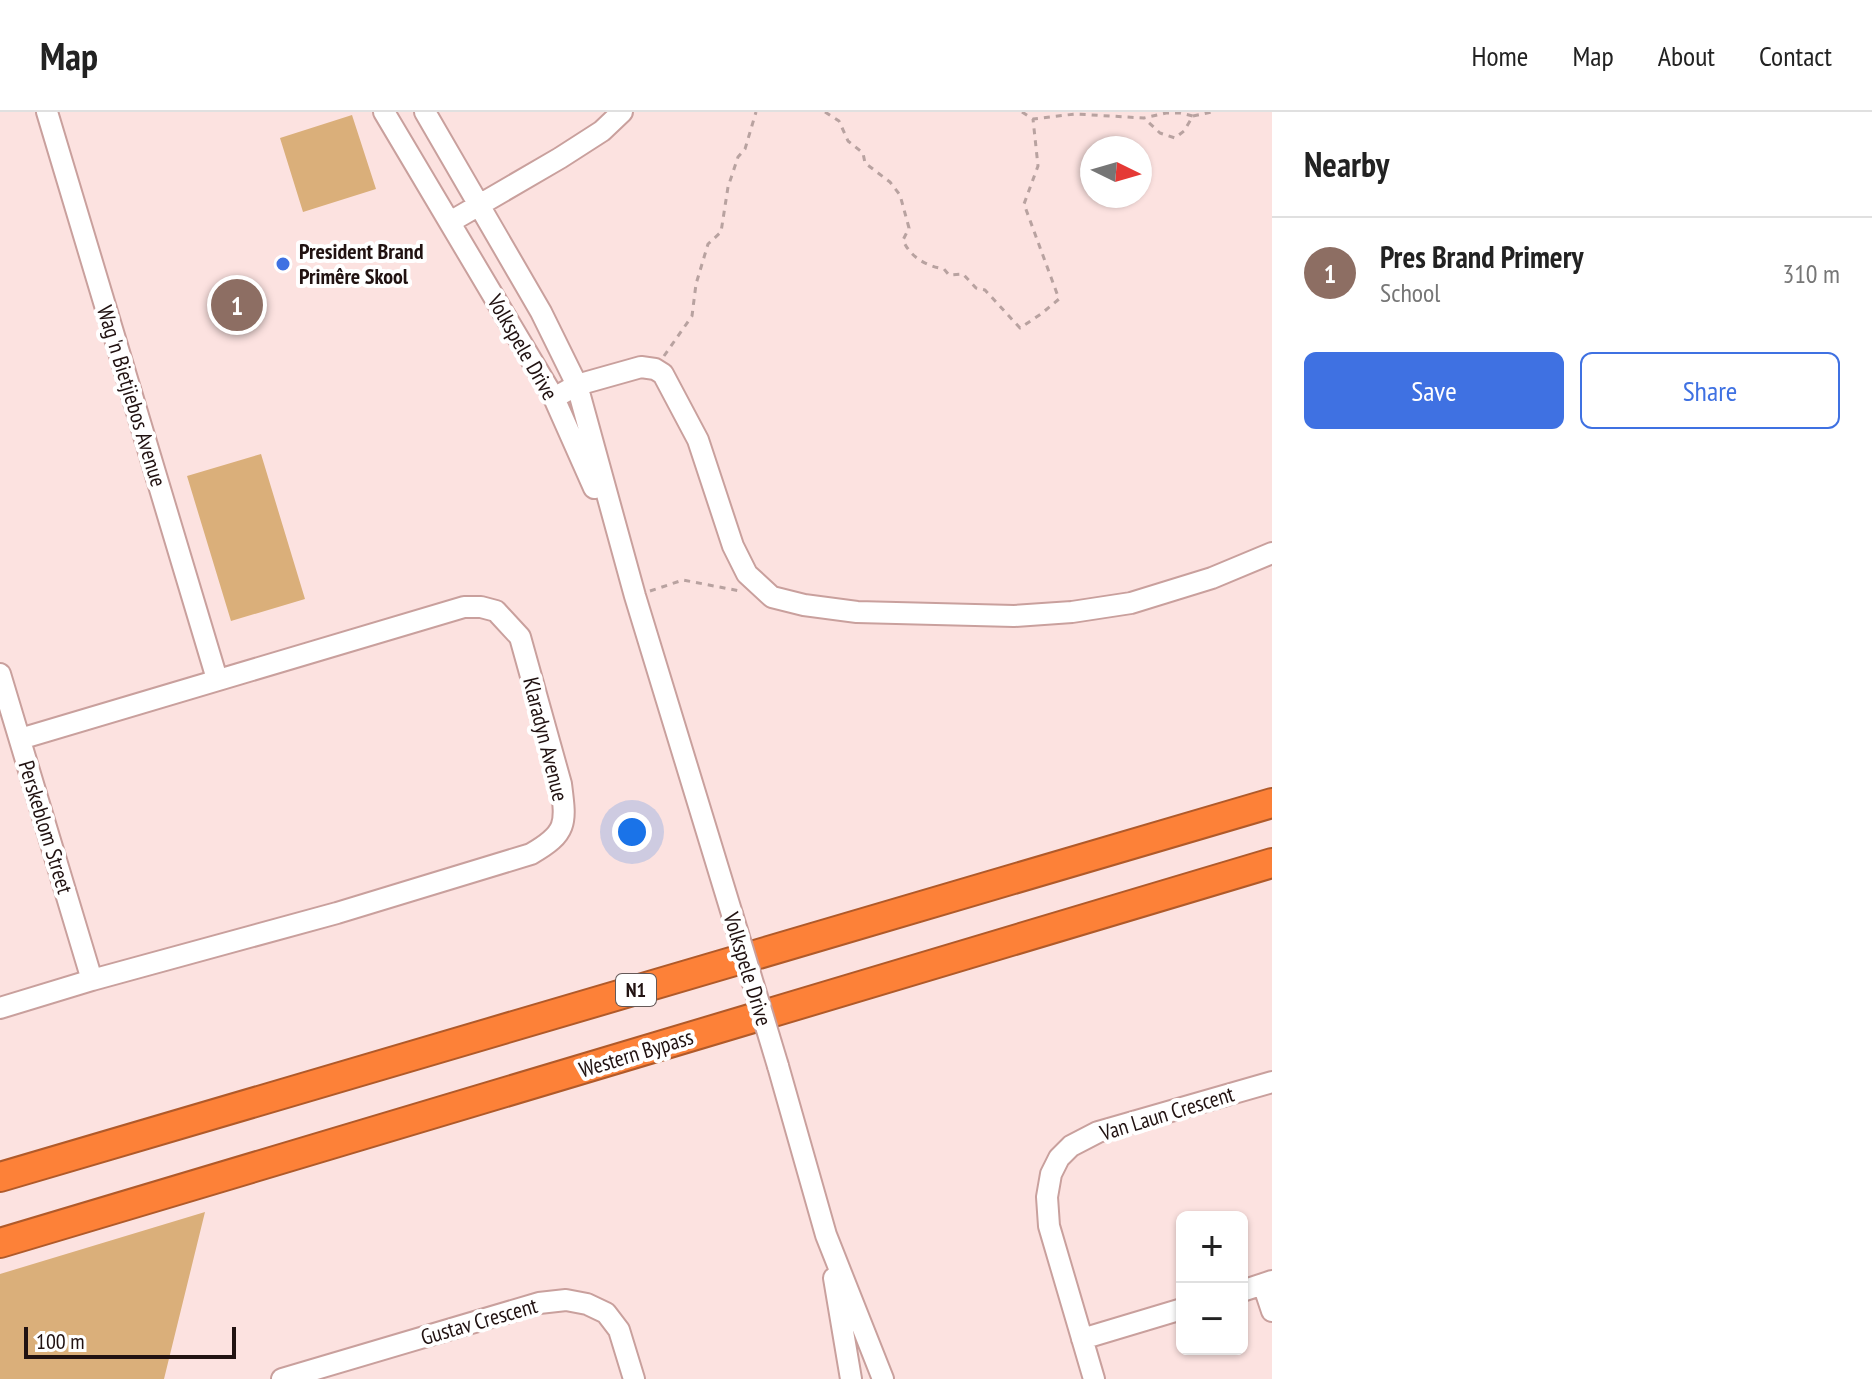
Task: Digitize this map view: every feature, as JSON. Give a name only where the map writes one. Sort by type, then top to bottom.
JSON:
[{"type":"highway","name":"N1","points":[[0,1177],[1272,803]]},
{"type":"highway","name":"Western Bypass","points":[[0,1243],[1272,863]]},
{"type":"street","name":"Wag 'n Bietjiebos Avenue","points":[[47,112],[217,679]]},
{"type":"street","name":"Volkspele Drive","points":[[384,112],[554,398],[591,479],[635,596]]},
{"type":"street","name":"Volkspele Drive","points":[[425,112],[541,312],[577,385],[635,596],[778,1066],[826,1235]]},
{"type":"street","points":[[450,222],[602,131],[622,112]]},
{"type":"street","points":[[554,398],[577,385],[641,367],[663,374],[698,440],[733,546],[747,574],[772,597],[804,605],[857,612],[1014,616],[1072,612],[1131,603],[1212,578],[1272,553]]},
{"type":"street","name":"Klaradyn Avenue","points":[[0,1008],[337,913],[531,854],[552,842],[562,828],[564,808],[561,784],[520,637],[496,611],[481,607],[464,607],[20,739]]},
{"type":"street","name":"Perskeblom Street","points":[[0,674],[92,980]]},
{"type":"street","name":"Van Laun Crescent","points":[[1094,1379],[1049,1226],[1047,1197],[1051,1174],[1059,1158],[1071,1146],[1098,1132],[1272,1082]]},
{"type":"street","points":[[826,1235],[880,1378]]},
{"type":"street","points":[[826,1235],[851,1379]]},
{"type":"street","points":[[1248,1289],[1268,1283],[1272,1311]]},
{"type":"street","name":"Gustav Crescent","points":[[282,1379],[539,1303],[566,1300],[587,1304],[606,1313],[619,1330],[634,1379]]},
{"type":"street","points":[[1082,1339],[1176,1311]]},
{"type":"path","points":[[655,369],[692,316],[696,284],[708,244],[721,232],[728,187],[738,157],[745,149],[756,112]]},
{"type":"path","points":[[825,112],[839,121],[848,141],[863,153],[865,163],[890,182],[900,195],[909,228],[903,240],[908,251],[932,267],[944,269],[949,275],[963,274],[976,288],[985,290],[1020,328],[1059,299],[1024,204],[1038,166],[1033,119]]},
{"type":"path","points":[[1022,112],[1033,119],[1075,114],[1144,118],[1166,113],[1212,112]]},
{"type":"path","points":[[1144,118],[1160,133],[1175,138],[1184,131],[1194,114]]},
{"type":"path","points":[[635,596],[683,580],[772,597]]},
{"type":"shaded area","points":[[352,115],[376,189],[303,212],[280,138]]},
{"type":"shaded area","points":[[261,454],[305,599],[231,621],[187,476]]},
{"type":"shaded area","points":[[205,1212],[164,1379],[0,1379],[0,1274]]},
{"type":"place","name":"President Brand Primêre Skool","points":[[283,264]]},
{"type":"place","name":"Pres Brand Primery","points":[[237,305]]}]
